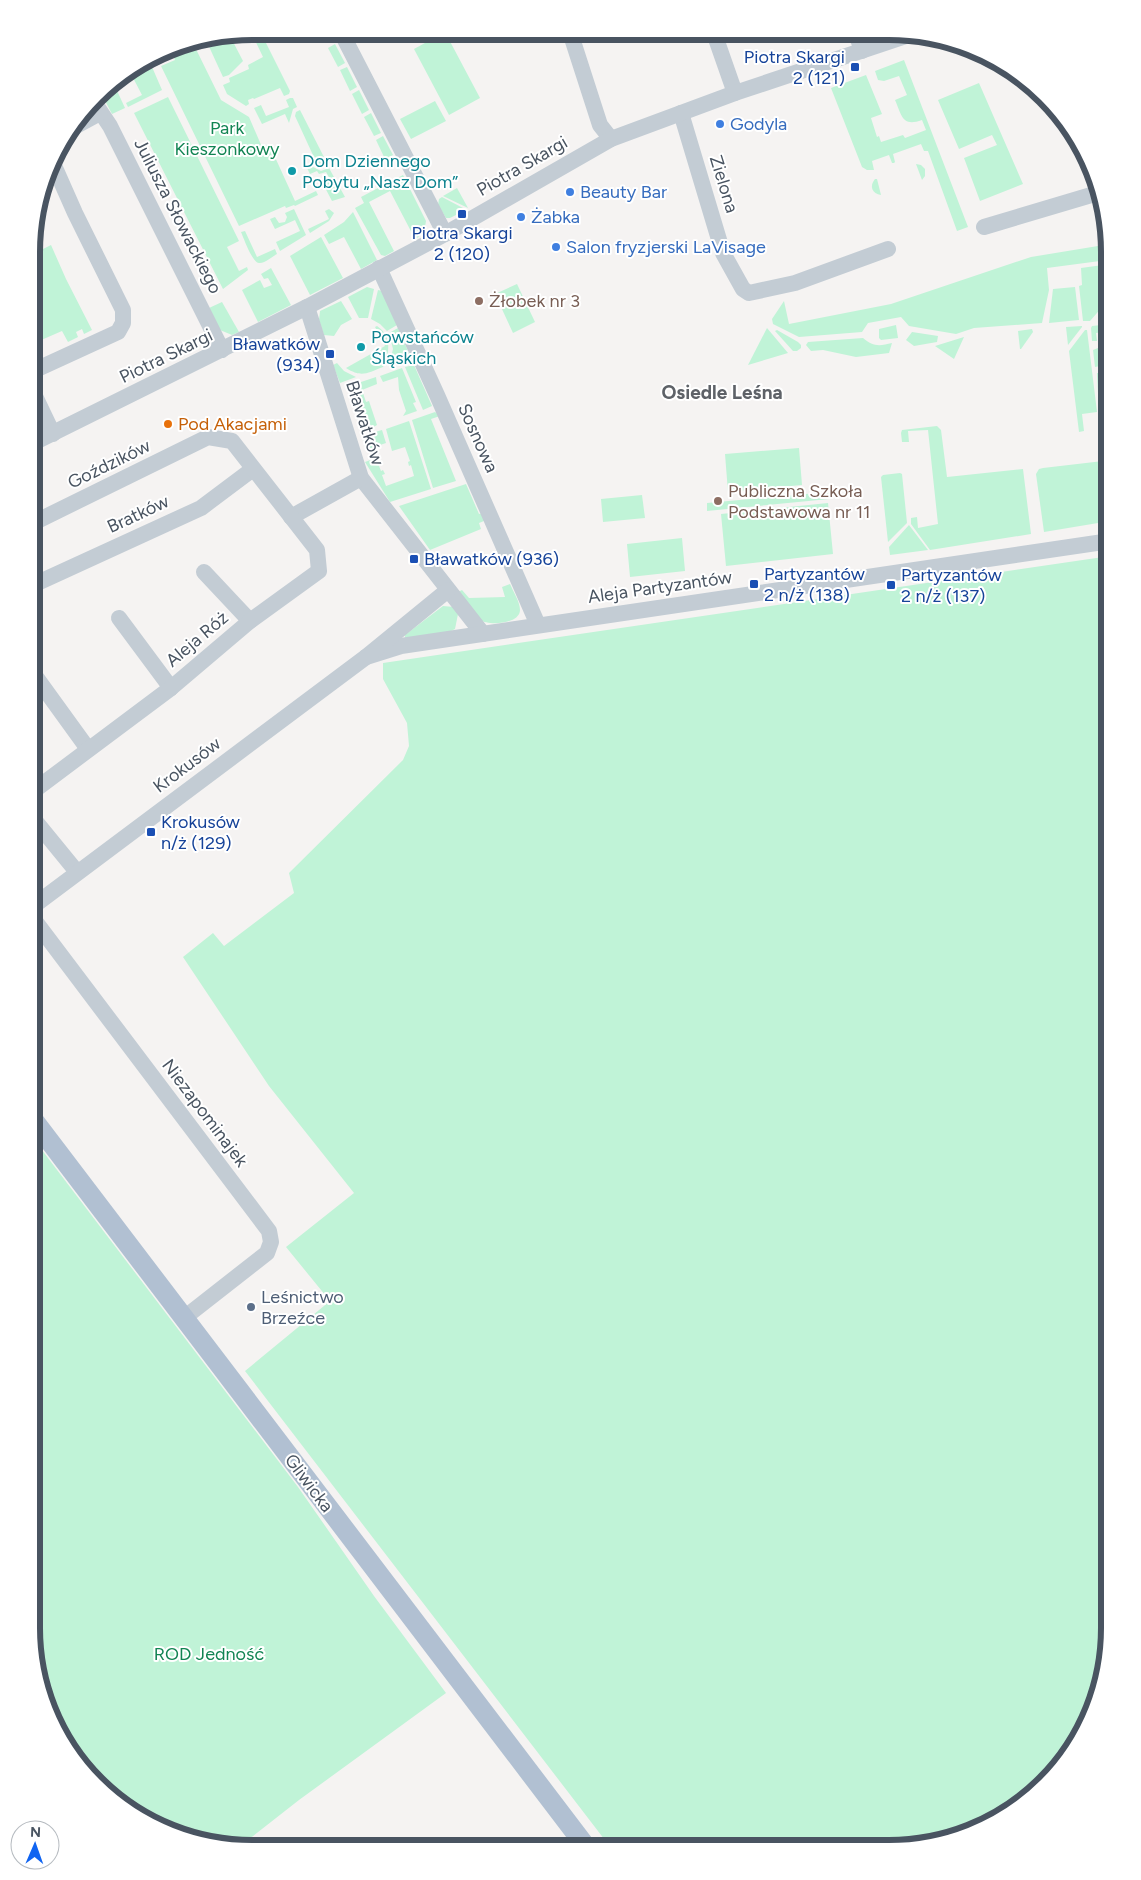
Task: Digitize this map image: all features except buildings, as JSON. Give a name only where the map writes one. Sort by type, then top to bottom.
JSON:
[{"type":"main road","name":"Gliwicka","points":[[40,1129],[581,1840]]},
{"type":"street","points":[[345,40],[445,234]]},
{"type":"street","points":[[573,40],[600,125],[611,139]]},
{"type":"street","points":[[716,40],[735,93]]},
{"type":"street","points":[[858,40],[862,51]]},
{"type":"street","name":"Piotra Skargi","points":[[40,440],[307,307],[445,234],[611,139],[735,93],[894,40]]},
{"type":"street","name":"Juliusza Słowackiego","points":[[97,108],[110,126],[222,350]]},
{"type":"street","name":"Zielona","points":[[681,113],[723,253],[743,289],[749,292],[795,283],[888,249]]},
{"type":"street","points":[[40,368],[118,332],[124,323],[123,310],[56,171]]},
{"type":"street","points":[[984,227],[1093,194]]},
{"type":"street","name":"Sosnowa","points":[[379,268],[440,401],[538,626]]},
{"type":"street","name":"Bławatków","points":[[307,307],[361,478],[483,634]]},
{"type":"street","points":[[40,407],[53,434]]},
{"type":"street","name":"Goździków","points":[[40,520],[208,437],[232,442]]},
{"type":"street","name":"Aleja Róż","points":[[40,786],[171,688],[250,622],[319,571],[317,550],[232,442]]},
{"type":"street","name":"Bratków","points":[[40,582],[201,508],[253,468]]},
{"type":"street","points":[[291,517],[361,478]]},
{"type":"street","name":"Aleja Partyzantów","points":[[366,657],[401,646],[1101,542]]},
{"type":"street","name":"Aleja Róż","points":[[204,572],[250,622]]},
{"type":"street","name":"Krokusów","points":[[40,900],[366,657],[448,590]]},
{"type":"street","name":"Aleja Róż","points":[[119,618],[171,688]]},
{"type":"street","points":[[40,684],[88,749]]},
{"type":"street","points":[[40,828],[77,872]]},
{"type":"street","name":"Niezapominajek","points":[[40,928],[269,1231],[271,1242],[267,1253],[184,1318]]},
{"type":"green space","points":[[255,40],[264,40],[290,91],[289,94],[284,96],[280,88],[248,100],[249,104],[246,106],[227,94],[223,85],[230,82],[229,78],[249,69],[248,65],[263,57]]},
{"type":"green space","points":[[430,40],[449,40],[480,98],[449,115],[414,49]]},
{"type":"green space","points":[[233,41],[243,61],[229,75],[223,77],[208,45]]},
{"type":"green space","points":[[335,44],[345,63],[338,67],[328,48]]},
{"type":"green space","name":"Park Kieszonkowy","points":[[195,48],[221,100],[249,117],[262,147],[269,144],[295,201],[316,191],[318,195],[295,206],[286,208],[285,206],[239,226],[161,66],[175,60],[173,55]]},
{"type":"green space","points":[[904,60],[968,227],[957,231],[928,151],[924,151],[921,144],[893,154],[894,163],[892,163],[889,155],[872,161],[874,170],[867,170],[862,167],[831,88],[866,75],[882,114],[871,118],[877,137],[879,136],[881,142],[903,135],[905,138],[926,130],[922,120],[910,122],[901,115],[895,100],[907,95],[899,76],[884,81],[878,80],[875,71]]},
{"type":"green space","points":[[151,65],[162,90],[128,107],[126,103],[142,95],[133,77]]},
{"type":"green space","points":[[347,67],[357,87],[350,91],[340,70]]},
{"type":"green space","points":[[979,83],[1023,184],[980,201],[964,158],[997,145],[992,135],[959,149],[938,100]]},
{"type":"green space","points":[[116,89],[125,108],[112,114],[105,100]]},
{"type":"green space","points":[[359,90],[369,110],[362,114],[352,94]]},
{"type":"green space","points":[[168,97],[239,241],[227,247],[239,271],[247,267],[248,270],[223,289],[134,113]]},
{"type":"green space","points":[[293,98],[297,107],[293,109],[289,123],[285,114],[262,124],[254,108],[261,105],[266,116],[289,107],[286,100]]},
{"type":"green space","points":[[435,101],[446,121],[411,139],[400,119]]},
{"type":"green space","points":[[300,110],[328,165],[322,168],[318,166],[295,116],[296,112]]},
{"type":"green space","points":[[371,113],[381,133],[374,136],[364,117]]},
{"type":"green space","points":[[383,136],[393,155],[385,159],[376,140]]},
{"type":"green space","points":[[307,164],[321,171],[329,168],[345,197],[332,201],[322,182],[330,179],[326,172],[319,174],[317,171],[310,174],[306,166]]},
{"type":"green space","points":[[916,164],[921,165],[925,169],[925,176],[922,180]]},
{"type":"green space","points":[[403,175],[426,224],[421,234],[415,239],[390,191],[369,202],[394,251],[385,256],[381,255],[355,208],[364,203],[361,197]]},
{"type":"green space","points":[[875,179],[877,179],[881,195],[875,193],[872,189]]},
{"type":"green space","points":[[457,188],[468,208],[443,196]]},
{"type":"green space","points":[[442,197],[466,210],[446,218],[438,205],[439,199]]},
{"type":"green space","points":[[294,209],[306,235],[280,251],[276,242],[300,231],[295,220],[275,229],[270,219],[275,217],[279,223],[285,222],[287,217],[285,213]]},
{"type":"green space","points":[[329,209],[334,213],[329,221],[310,233],[308,229],[329,219],[325,211]]},
{"type":"green space","points":[[353,212],[377,260],[361,269],[344,237],[329,244],[324,235],[344,222]]},
{"type":"green space","points":[[245,231],[257,257],[275,249],[277,254],[263,262],[256,262],[248,250],[241,232]]},
{"type":"green space","points":[[321,237],[343,278],[310,295],[290,256]]},
{"type":"green space","points":[[51,245],[92,330],[84,334],[82,329],[76,332],[78,337],[68,342],[62,331],[40,341],[40,250]]},
{"type":"green space","points":[[1101,245],[1099,253],[1100,261],[1047,268],[1049,290],[1042,323],[974,328],[956,334],[909,326],[901,317],[868,323],[862,332],[799,337],[773,324],[772,319],[784,301],[789,324],[891,304],[1031,257]]},
{"type":"green space","points":[[1101,265],[1101,308],[1090,321],[1083,321],[1079,286],[1082,285],[1081,268]]},
{"type":"green space","points":[[271,268],[291,305],[258,322],[242,290],[260,280],[264,288],[272,285],[268,278],[264,279],[261,274]]},
{"type":"green space","points":[[517,284],[535,322],[513,333],[495,294]]},
{"type":"green space","points":[[367,287],[374,289],[368,318],[359,318],[348,297]]},
{"type":"green space","points":[[1075,287],[1079,320],[1049,323],[1053,289]]},
{"type":"green space","points":[[378,290],[382,291],[397,325],[387,331],[371,319]]},
{"type":"green space","points":[[341,301],[352,319],[341,325],[334,336],[324,335],[319,320],[320,311]]},
{"type":"green space","points":[[222,302],[239,332],[232,335],[220,330],[209,308]]},
{"type":"green space","points":[[896,325],[898,338],[881,340],[879,338],[879,329]]},
{"type":"green space","points":[[1101,325],[1101,332],[1096,333],[1097,341],[1092,341],[1092,326]]},
{"type":"green space","points":[[377,326],[385,335],[388,345],[383,367],[361,374],[346,368],[385,346],[375,327]]},
{"type":"green space","points":[[1066,327],[1082,327],[1068,345]]},
{"type":"green space","points":[[398,328],[411,358],[389,366],[393,349],[389,333]]},
{"type":"green space","points":[[767,328],[788,353],[748,365]]},
{"type":"green space","points":[[1032,329],[1033,332],[1020,349],[1018,331]]},
{"type":"green space","points":[[777,330],[798,342],[801,348],[793,351],[775,331]]},
{"type":"green space","points":[[1085,330],[1087,330],[1097,412],[1082,414],[1084,431],[1079,432],[1069,351]]},
{"type":"green space","points":[[912,332],[938,336],[937,342],[914,346],[906,340]]},
{"type":"green space","points":[[964,337],[954,359],[935,346]]},
{"type":"green space","points":[[863,338],[877,345],[892,343],[889,353],[856,357],[823,350],[811,351],[806,345],[808,342]]},
{"type":"green space","points":[[1098,348],[1100,366],[1095,367],[1093,350]]},
{"type":"green space","points":[[337,363],[344,371],[356,377],[340,383],[333,365]]},
{"type":"green space","points":[[414,365],[432,406],[423,410],[405,367]]},
{"type":"green space","points":[[402,368],[416,402],[413,403],[417,411],[403,416],[406,411],[399,390],[398,377],[383,382],[380,376]]},
{"type":"green space","points":[[1097,373],[1101,373],[1101,394],[1098,393]]},
{"type":"green space","points":[[376,377],[377,384],[362,390],[366,402],[369,401],[377,425],[365,432],[349,386]]},
{"type":"green space","points":[[435,412],[440,416],[431,419],[456,481],[433,488],[412,420]]},
{"type":"green space","points":[[409,421],[431,489],[390,502],[365,462],[376,458],[381,471],[383,470],[385,474],[382,475],[386,486],[414,476],[411,465],[409,466],[408,462],[410,461],[405,447],[392,451],[386,429]]},
{"type":"green space","points":[[937,426],[941,430],[947,477],[1023,469],[1031,534],[930,550],[911,524],[911,518],[917,517],[918,528],[938,524],[928,430],[908,431],[909,442],[902,442],[901,433],[902,430]]},
{"type":"green space","points":[[382,430],[386,443],[371,448],[365,447],[363,441],[375,432]]},
{"type":"green space","points":[[799,448],[802,485],[728,492],[725,454]]},
{"type":"green space","points":[[1101,461],[1101,522],[1044,532],[1036,474],[1039,469]]},
{"type":"green space","points":[[902,474],[907,523],[888,542],[881,477],[883,475]]},
{"type":"green space","points":[[466,484],[479,514],[483,513],[484,521],[479,523],[481,529],[430,550],[399,506]]},
{"type":"green space","points":[[828,492],[829,499],[707,511],[707,503]]},
{"type":"green space","points":[[642,495],[645,518],[603,522],[601,499]]},
{"type":"green space","points":[[828,503],[833,554],[726,566],[721,514]]},
{"type":"green space","points":[[909,525],[928,550],[890,555],[889,547]]},
{"type":"green space","points":[[682,538],[685,571],[630,577],[627,544]]},
{"type":"green space","points":[[1101,557],[1101,1642],[1094,1683],[1085,1709],[1073,1734],[1039,1778],[995,1812],[970,1824],[944,1833],[903,1840],[605,1840],[245,1371],[330,1301],[286,1247],[354,1193],[269,1086],[183,957],[213,933],[224,946],[294,893],[289,873],[403,760],[409,746],[407,723],[383,679],[383,663]]},
{"type":"green space","points":[[510,584],[518,600],[520,607],[519,615],[510,621],[497,623],[480,620],[458,592],[462,590],[469,598],[505,597],[502,587]]},
{"type":"green space","points":[[443,606],[454,607],[458,614],[455,629],[447,633],[405,638],[405,635]]},
{"type":"green space","name":"ROD Jedność","points":[[40,1148],[298,1487],[374,1596],[446,1693],[299,1800],[248,1840],[211,1836],[184,1829],[146,1812],[102,1778],[68,1734],[56,1709],[47,1683],[40,1642]]},
{"type":"place","name":"Piotra Skargi 2 (121)","points":[[855,67]]},
{"type":"place","name":"Godyla","points":[[720,124]]},
{"type":"place","name":"Dom Dziennego Pobytu „Nasz Dom”","points":[[292,171]]},
{"type":"place","name":"Beauty Bar","points":[[570,192]]},
{"type":"place","name":"Piotra Skargi 2 (120)","points":[[462,214]]},
{"type":"place","name":"Żabka","points":[[521,217]]},
{"type":"place","name":"Salon fryzjerski LaVisage","points":[[556,247]]},
{"type":"place","name":"Żłobek nr 3","points":[[479,301]]},
{"type":"place","name":"Powstańców Śląskich","points":[[361,347]]},
{"type":"place","name":"Bławatków (934)","points":[[330,354]]},
{"type":"place","name":"Pod Akacjami","points":[[168,424]]},
{"type":"place","name":"Publiczna Szkoła Podstawowa nr 11","points":[[718,501]]},
{"type":"place","name":"Bławatków (936)","points":[[414,559]]},
{"type":"place","name":"Partyzantów 2 n/ż (138)","points":[[754,584]]},
{"type":"place","name":"Partyzantów 2 n/ż (137)","points":[[891,585]]},
{"type":"place","name":"Krokusów n/ż (129)","points":[[151,832]]},
{"type":"place","name":"Leśnictwo Brzeźce","points":[[251,1307]]},
{"type":"district","name":"Osiedle Leśna","points":[[722,392]]}]
